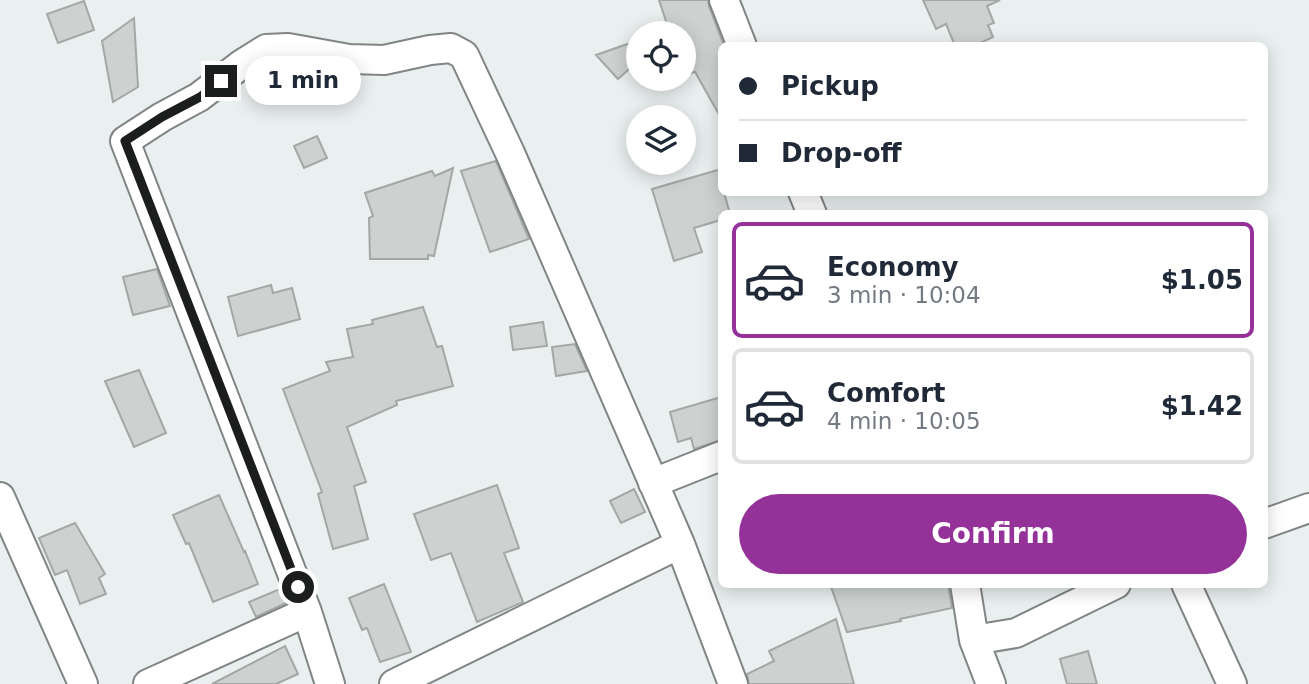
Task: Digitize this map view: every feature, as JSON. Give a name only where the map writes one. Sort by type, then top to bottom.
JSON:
[{"type":"street","points":[[724,0],[740,42]]},
{"type":"street","points":[[330,684],[307,612],[125,141],[200,97],[266,49],[288,48],[349,58],[384,60],[451,48],[464,55],[510,153],[680,544],[733,684]]},
{"type":"street","points":[[653,483],[718,457]]},
{"type":"street","points":[[0,497],[83,684]]},
{"type":"street","points":[[1268,523],[1309,508]]},
{"type":"street","points":[[394,684],[680,544]]},
{"type":"street","points":[[966,588],[975,640],[991,684]]},
{"type":"street","points":[[975,640],[1016,633],[1108,588]]},
{"type":"street","points":[[1188,588],[1232,684]]},
{"type":"street","points":[[149,684],[307,612]]},
{"type":"building","points":[[659,0],[708,0],[722,42],[718,42],[718,113],[696,74],[696,21],[666,21]]},
{"type":"building","points":[[923,0],[1000,0],[987,6],[994,23],[988,25],[993,37],[982,42],[953,42],[946,24],[936,29]]},
{"type":"building","points":[[84,1],[94,30],[58,43],[47,14]]},
{"type":"building","points":[[134,18],[138,87],[113,102],[102,41]]},
{"type":"building","points":[[626,45],[626,72],[618,79],[596,55]]},
{"type":"building","points":[[317,136],[327,158],[304,168],[294,146]]},
{"type":"building","points":[[496,161],[529,239],[490,252],[461,171]]},
{"type":"building","points":[[453,168],[434,256],[428,255],[428,259],[370,259],[369,218],[373,216],[365,193],[432,171],[435,176]]},
{"type":"building","points":[[718,170],[718,196],[725,196],[729,210],[718,210],[718,221],[694,228],[702,252],[674,261],[652,189]]},
{"type":"building","points":[[157,269],[170,306],[133,315],[123,277]]},
{"type":"building","points":[[271,285],[273,293],[292,288],[300,319],[238,336],[228,297]]},
{"type":"building","points":[[423,307],[437,347],[442,346],[453,386],[396,401],[397,405],[347,427],[366,482],[354,486],[368,539],[333,549],[318,494],[322,492],[283,389],[330,371],[326,362],[353,357],[347,329],[373,324],[372,320]]},
{"type":"building","points":[[543,322],[547,346],[513,350],[510,327]]},
{"type":"building","points":[[575,344],[587,371],[556,376],[552,347]]},
{"type":"building","points":[[139,370],[166,433],[134,447],[105,381]]},
{"type":"building","points":[[718,398],[718,441],[694,449],[691,438],[678,442],[670,412]]},
{"type":"building","points":[[497,485],[519,548],[504,553],[523,602],[477,622],[451,553],[431,560],[414,514]]},
{"type":"building","points":[[634,489],[645,512],[621,523],[610,501]]},
{"type":"building","points":[[219,495],[258,584],[213,602],[189,543],[186,544],[173,515]]},
{"type":"building","points":[[75,523],[105,574],[99,578],[106,594],[80,604],[67,570],[55,575],[39,538]]},
{"type":"building","points":[[384,584],[411,652],[380,662],[367,628],[362,630],[349,598]]},
{"type":"building","points":[[831,588],[949,588],[952,608],[847,632]]},
{"type":"building","points":[[280,589],[286,603],[256,617],[249,602]]},
{"type":"building","points":[[836,619],[854,684],[749,684],[747,674],[774,661],[769,651]]},
{"type":"building","points":[[285,646],[298,674],[276,684],[212,684]]},
{"type":"building","points":[[1088,651],[1097,684],[1067,684],[1060,659]]},
{"type":"route","points":[[221,81],[200,97],[125,141],[298,587]]}]
